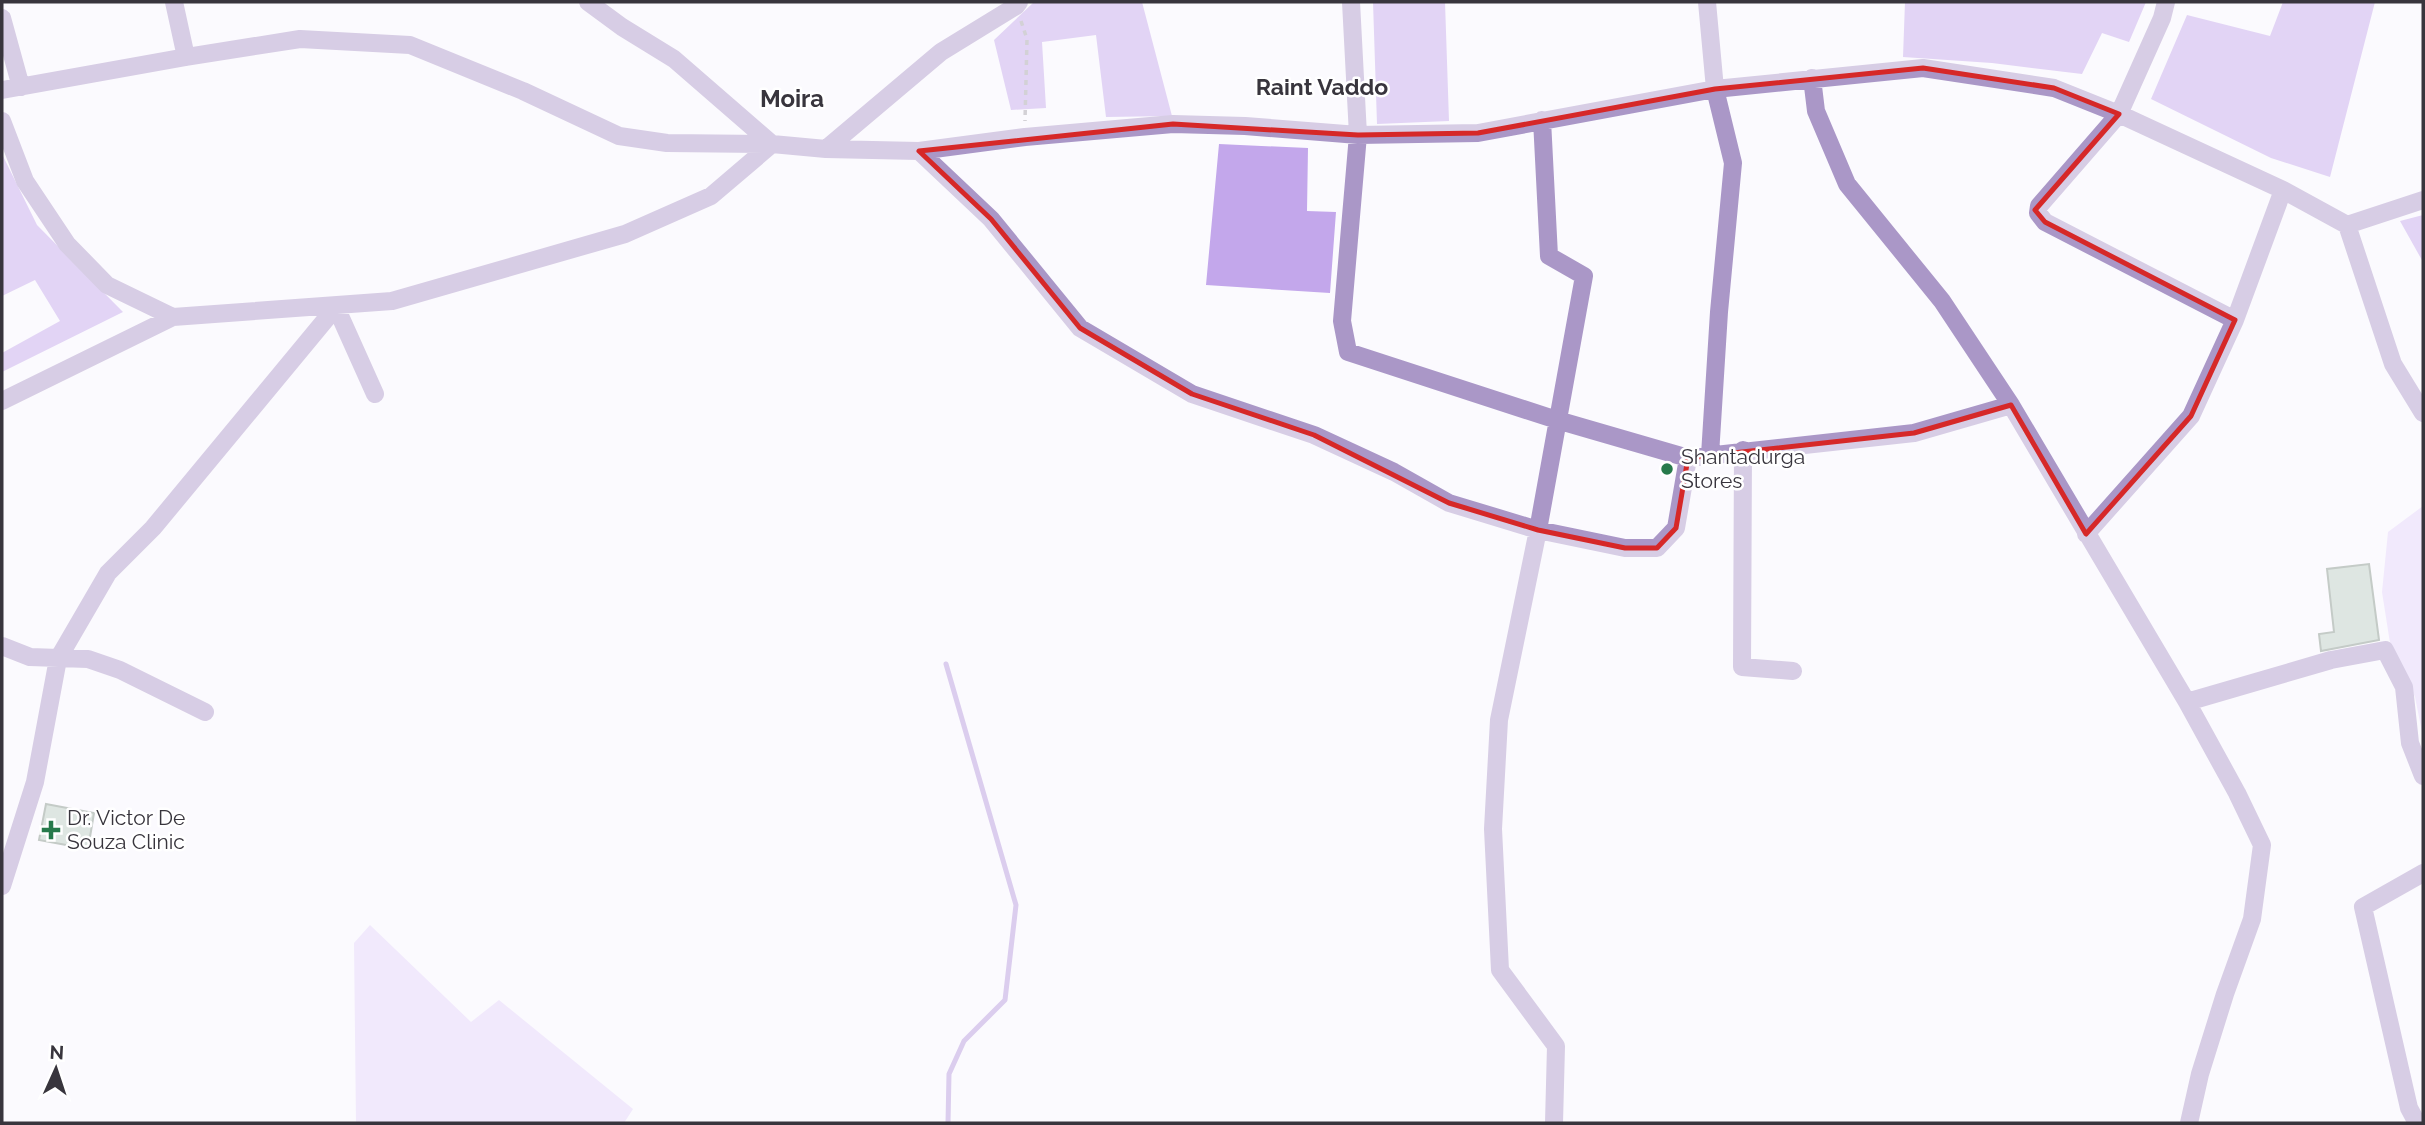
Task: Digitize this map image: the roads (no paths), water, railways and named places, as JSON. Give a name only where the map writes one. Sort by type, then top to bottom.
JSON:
[{"type":"street","points":[[174,2],[186,57]]},
{"type":"street","points":[[588,2],[674,59],[772,144]]},
{"type":"street","points":[[1351,2],[1358,135],[1342,321],[1348,352],[1557,420],[1688,458],[1914,433],[2011,405]]},
{"type":"street","points":[[1707,2],[1715,89],[1733,163],[1719,312],[1710,454]]},
{"type":"street","points":[[2166,2],[2162,18],[2119,114],[2039,206],[2038,213],[2045,222],[2235,320]]},
{"type":"street","points":[[826,149],[941,52],[1017,4]]},
{"type":"street","points":[[2,19],[21,87]]},
{"type":"street","points":[[2,90],[300,39],[410,44],[523,91],[619,136],[667,143],[772,144],[826,149],[919,151],[1025,137],[1173,124],[1245,126],[1358,135],[1478,133],[1715,89],[1923,68],[2054,88],[2119,114],[2283,190],[2347,225],[2393,364],[2423,413]]},
{"type":"street","points":[[1812,78],[1816,111],[1847,184],[1942,301],[2011,405],[2187,702],[2262,845],[2252,919],[2211,1040],[2189,1123]]},
{"type":"street","points":[[1542,120],[1549,256],[1584,276],[1538,530],[1499,720],[1493,829],[1500,970],[1556,1046],[1554,1123]]},
{"type":"street","points":[[2,121],[25,181],[67,244],[107,285],[173,317]]},
{"type":"street","points":[[2,401],[173,317],[392,301],[625,234],[711,196],[772,144]]},
{"type":"street","points":[[919,151],[991,219],[1080,328],[1192,394],[1314,435],[1394,472],[1449,503],[1538,530],[1625,548],[1657,548],[1676,528],[1688,458]]},
{"type":"street","points":[[2087,534],[2191,416],[2235,320],[2283,190]]},
{"type":"street","points":[[2347,225],[2423,200]]},
{"type":"street","points":[[336,307],[375,394]]},
{"type":"street","points":[[2,886],[35,782],[58,659],[108,572],[153,528],[336,307]]},
{"type":"street","points":[[1742,450],[1742,667],[1793,671]]},
{"type":"street","points":[[2,646],[30,657],[88,659],[120,670],[205,712]]},
{"type":"street","points":[[2187,702],[2331,660],[2385,650],[2404,687],[2410,743],[2423,776]]},
{"type":"street","points":[[2417,1123],[2409,1108],[2363,907],[2423,873]]},
{"type":"waterway","points":[[946,664],[1016,905],[1005,1000],[964,1041],[949,1074],[948,1123]]},
{"type":"place","name":"Shantadurga Stores","points":[[1667,469]]},
{"type":"place","name":"Dr. Victor De Souza Clinic","points":[[51,830]]},
{"type":"district","name":"Raint Vaddo","points":[[1322,87]]},
{"type":"district","name":"Moira","points":[[792,99]]}]
